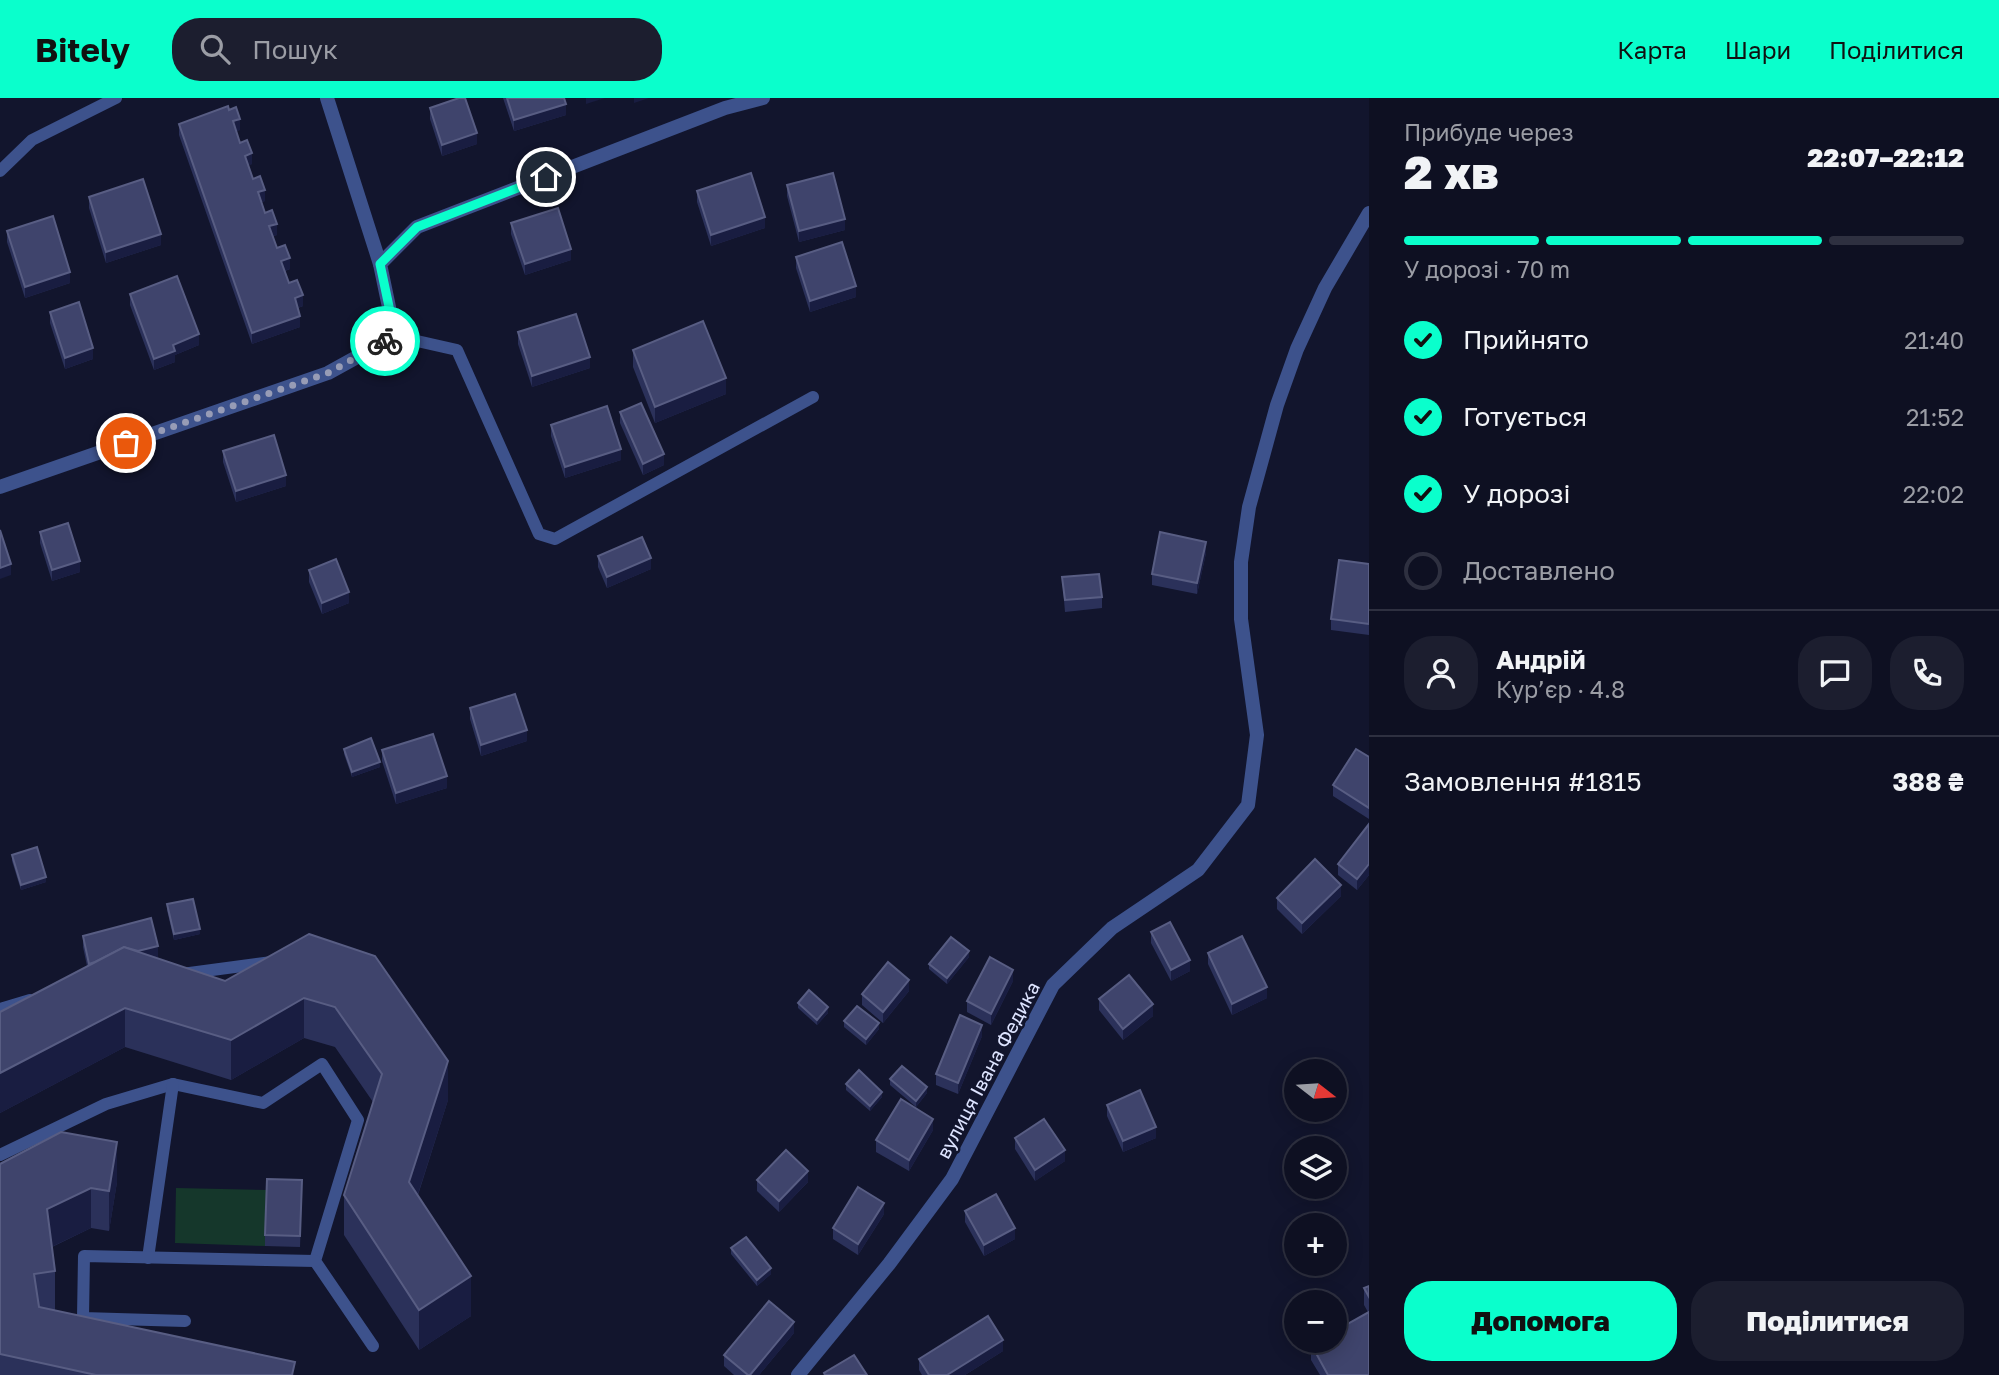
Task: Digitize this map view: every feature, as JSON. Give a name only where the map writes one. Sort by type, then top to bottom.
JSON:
[{"type":"street","points":[[0,487],[328,373],[395,335],[380,264],[327,98]]},
{"type":"street","points":[[380,264],[417,227],[724,103],[763,98]]},
{"type":"street","name":"вулиця Івана Федика","points":[[799,1375],[889,1264],[952,1180],[1054,985],[1112,928],[1198,870],[1248,806],[1257,735],[1241,619],[1241,562],[1249,507],[1277,405],[1297,349],[1325,288],[1369,213]]},
{"type":"lane","points":[[0,171],[32,140],[116,98]]},
{"type":"lane","points":[[395,335],[457,350],[539,534],[555,539],[813,397]]},
{"type":"lane","points":[[166,976],[285,960]]},
{"type":"lane","points":[[0,1009],[46,997]]},
{"type":"lane","points":[[0,1155],[106,1104],[173,1084],[262,1103],[322,1064],[358,1120],[315,1261]]},
{"type":"lane","points":[[148,1258],[173,1084]]},
{"type":"lane","points":[[185,1321],[83,1318],[84,1256],[315,1261]]},
{"type":"lane","points":[[315,1261],[373,1346]]},
{"type":"green space","points":[[176,1188],[267,1190],[265,1246],[175,1243]]},
{"type":"building","points":[[465,98],[477,133],[442,145],[430,108]]},
{"type":"building","points":[[507,98],[564,98],[566,104],[514,120]]},
{"type":"building","points":[[228,106],[229,110],[236,107],[240,119],[233,121],[240,143],[247,140],[252,153],[245,156],[253,179],[260,176],[265,190],[258,192],[265,213],[272,210],[277,224],[269,226],[277,248],[285,245],[290,258],[281,261],[289,283],[297,280],[303,295],[295,298],[300,316],[252,333],[179,124]]},
{"type":"building","points":[[751,173],[765,217],[711,235],[697,191]]},
{"type":"building","points":[[833,173],[845,219],[799,231],[787,185]]},
{"type":"building","points":[[143,179],[161,234],[106,252],[89,197]]},
{"type":"building","points":[[558,208],[571,249],[525,264],[511,223]]},
{"type":"building","points":[[53,216],[70,272],[25,287],[7,231]]},
{"type":"building","points":[[842,242],[856,286],[810,301],[796,257]]},
{"type":"building","points":[[177,276],[199,334],[173,345],[175,351],[154,359],[130,294]]},
{"type":"building","points":[[79,302],[93,348],[65,358],[50,312]]},
{"type":"building","points":[[576,314],[590,357],[532,376],[518,332]]},
{"type":"building","points":[[703,321],[726,378],[655,407],[633,350]]},
{"type":"building","points":[[641,403],[664,454],[643,464],[620,412]]},
{"type":"building","points":[[607,406],[621,449],[565,467],[551,425]]},
{"type":"building","points":[[274,435],[286,475],[236,491],[223,451]]},
{"type":"building","points":[[68,523],[80,561],[52,570],[40,532]]},
{"type":"building","points":[[0,530],[11,564],[0,568]]},
{"type":"building","points":[[1160,532],[1206,542],[1197,583],[1152,574]]},
{"type":"building","points":[[642,537],[651,558],[607,577],[598,556]]},
{"type":"building","points":[[336,559],[349,592],[322,603],[309,570]]},
{"type":"building","points":[[1339,560],[1369,564],[1369,624],[1331,619]]},
{"type":"building","points":[[1099,574],[1102,597],[1065,600],[1062,577]]},
{"type":"building","points":[[515,694],[527,730],[481,745],[470,708]]},
{"type":"building","points":[[433,734],[447,776],[396,793],[382,750]]},
{"type":"building","points":[[371,738],[380,762],[352,772],[344,749]]},
{"type":"building","points":[[1356,749],[1369,757],[1369,808],[1333,785]]},
{"type":"building","points":[[1369,824],[1369,864],[1357,879],[1338,864]]},
{"type":"building","points":[[37,847],[46,877],[21,885],[12,855]]},
{"type":"building","points":[[1315,859],[1341,885],[1302,923],[1277,898]]},
{"type":"building","points":[[193,899],[200,929],[174,934],[167,904]]},
{"type":"building","points":[[151,918],[158,946],[138,951],[124,947],[89,964],[83,936]]},
{"type":"building","points":[[1170,922],[1190,960],[1171,970],[1151,932]]},
{"type":"building","points":[[309,934],[375,956],[448,1061],[409,1182],[471,1276],[419,1310],[344,1195],[382,1074],[335,1007],[304,998],[231,1040],[125,1008],[0,1073],[0,1012],[124,947],[225,981]]},
{"type":"building","points":[[1242,936],[1267,987],[1232,1004],[1208,953]]},
{"type":"building","points":[[951,937],[969,951],[947,978],[929,964]]},
{"type":"building","points":[[990,957],[1013,970],[991,1014],[967,1001]]},
{"type":"building","points":[[888,962],[909,980],[883,1012],[862,994]]},
{"type":"building","points":[[1129,975],[1153,1004],[1123,1029],[1099,999]]},
{"type":"building","points":[[809,990],[828,1007],[817,1020],[798,1003]]},
{"type":"building","points":[[857,1006],[879,1023],[866,1039],[844,1021]]},
{"type":"building","points":[[960,1015],[982,1025],[958,1083],[936,1074]]},
{"type":"building","points":[[902,1066],[927,1087],[916,1101],[890,1079]]},
{"type":"building","points":[[859,1070],[882,1092],[870,1106],[846,1084]]},
{"type":"building","points":[[1140,1090],[1156,1127],[1123,1141],[1107,1105]]},
{"type":"building","points":[[901,1099],[933,1119],[909,1160],[876,1140]]},
{"type":"building","points":[[1044,1119],[1065,1150],[1035,1170],[1015,1138]]},
{"type":"building","points":[[61,1132],[117,1142],[109,1191],[91,1188],[47,1209],[55,1271],[34,1274],[39,1307],[295,1362],[292,1375],[96,1375],[0,1354],[0,1164]]},
{"type":"building","points":[[786,1150],[808,1171],[779,1201],[757,1180]]},
{"type":"building","points":[[267,1179],[302,1180],[300,1236],[265,1235]]},
{"type":"building","points":[[858,1187],[884,1203],[858,1244],[833,1228]]},
{"type":"building","points":[[996,1194],[1015,1228],[984,1245],[965,1211]]},
{"type":"building","points":[[746,1237],[771,1268],[757,1280],[731,1248]]},
{"type":"building","points":[[769,1301],[794,1322],[748,1375],[724,1355]]},
{"type":"building","points":[[1369,1312],[1369,1375],[1328,1375],[1316,1353],[1347,1353],[1347,1324]]},
{"type":"building","points":[[988,1316],[1003,1340],[947,1375],[929,1375],[919,1359]]},
{"type":"building","points":[[854,1355],[867,1375],[825,1375],[824,1373]]},
{"type":"way so far","points":[[126,443],[328,373],[385,341]]},
{"type":"route","points":[[385,341],[395,335],[380,264],[417,227],[546,177]]}]
